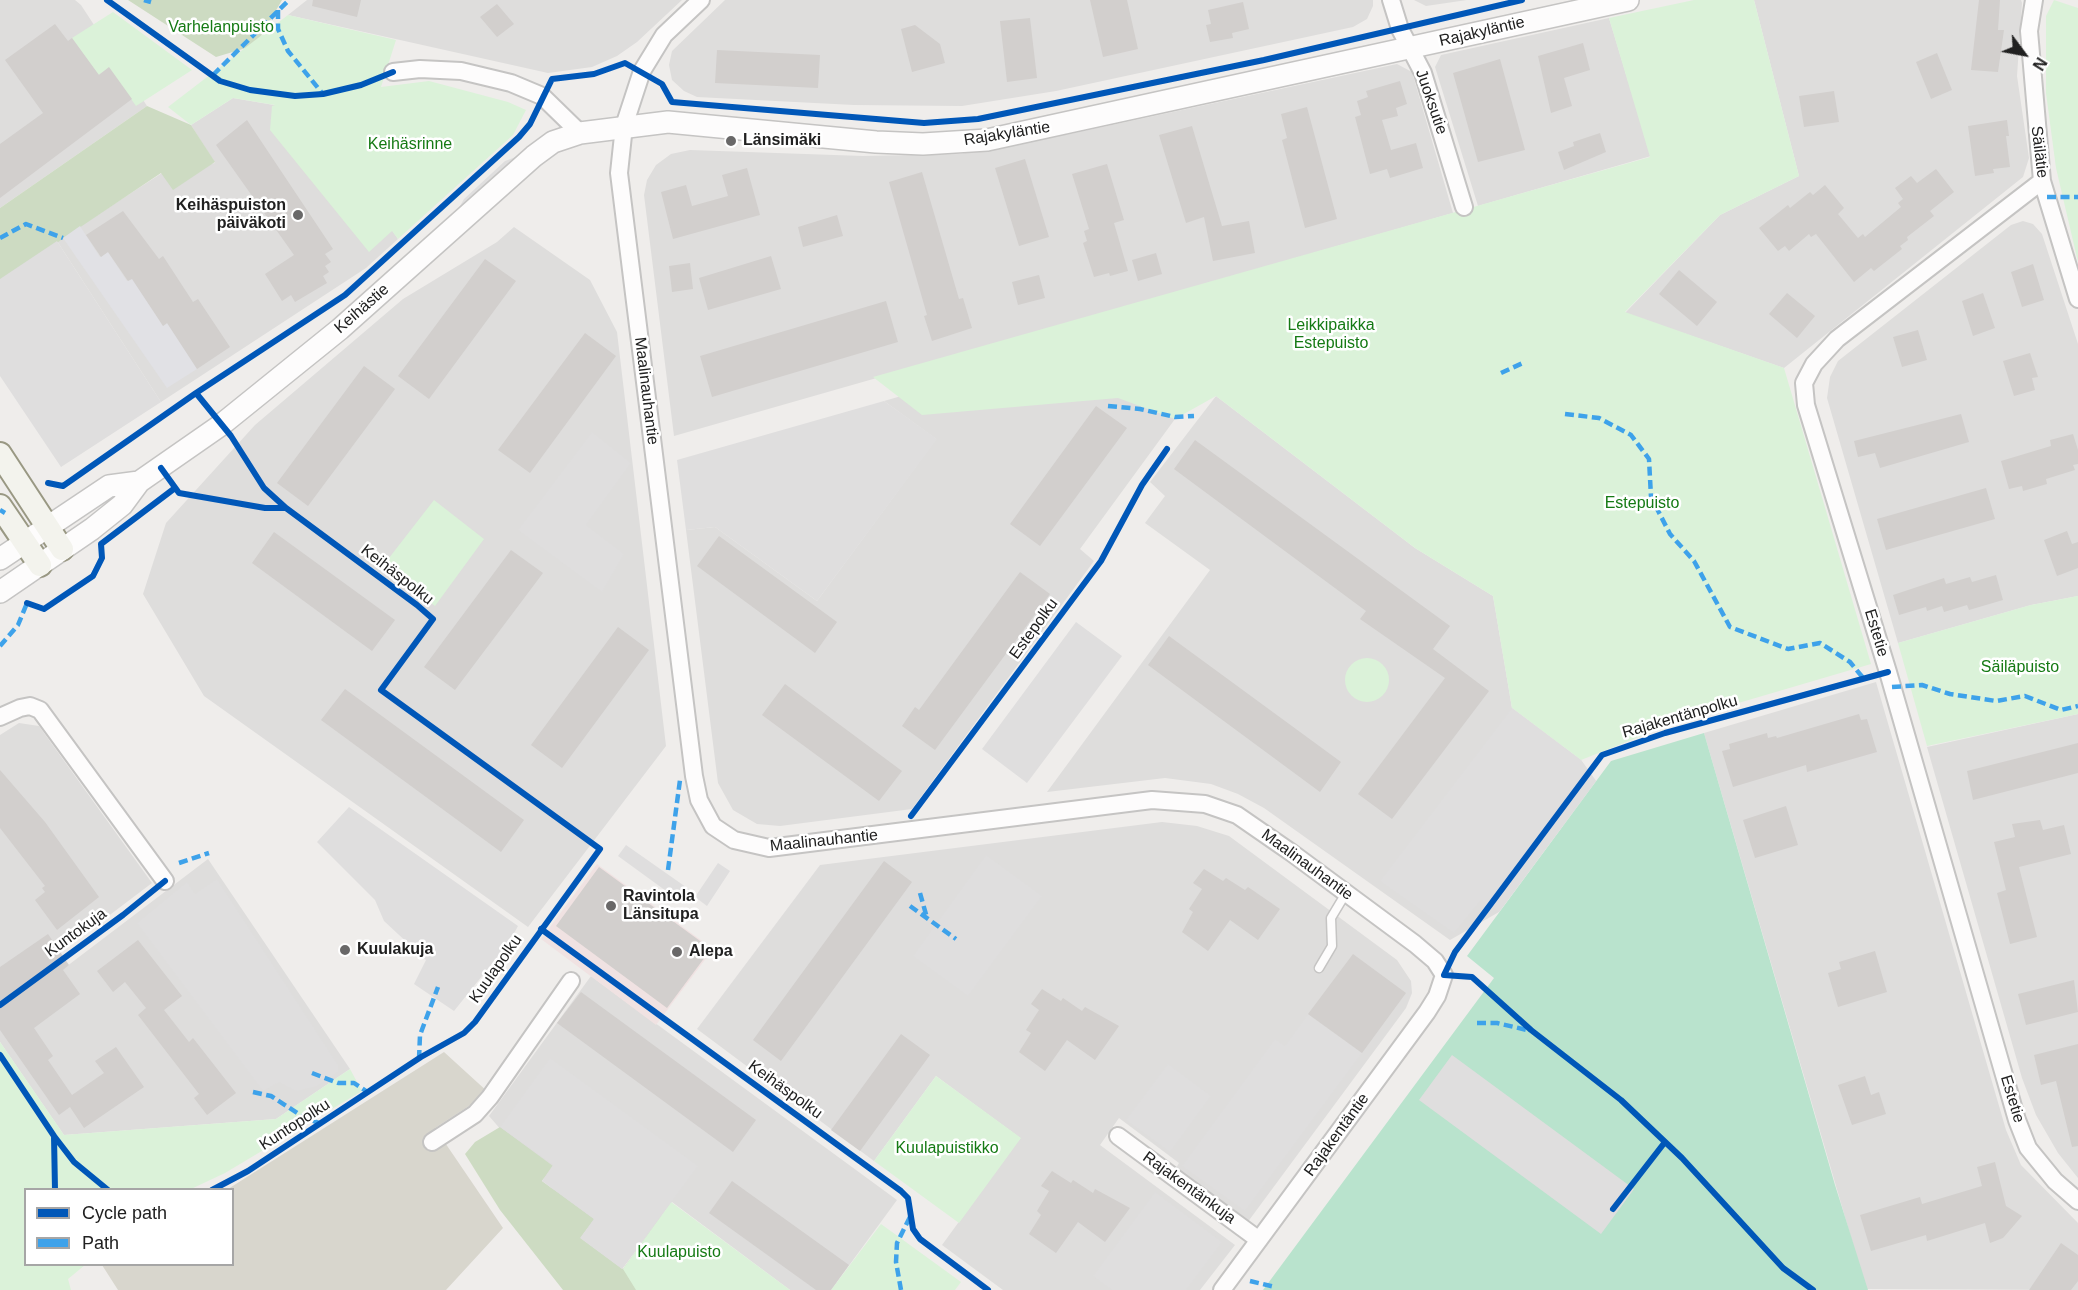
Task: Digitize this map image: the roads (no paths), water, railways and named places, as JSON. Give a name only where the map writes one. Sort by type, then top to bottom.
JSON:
[{"type":"main road","points":[[0,454],[62,549]]},
{"type":"main road","points":[[0,506],[40,565]]},
{"type":"street","points":[[624,126],[648,59],[664,35],[701,0]]},
{"type":"street","name":"Juoksutie","points":[[1391,0],[1410,49],[1423,73],[1464,207]]},
{"type":"street","name":"Rajakyläntie","points":[[580,133],[668,122],[923,144],[987,140],[1628,0]]},
{"type":"street","name":"Säilätie","points":[[2034,0],[2029,31],[2042,181],[2078,299]]},
{"type":"street","points":[[393,72],[420,69],[461,71],[512,83],[542,96],[580,133]]},
{"type":"street","name":"Maalinauhantie","points":[[624,126],[619,173],[688,737],[699,800],[713,826],[734,840],[769,848],[1152,800],[1193,801],[1237,815],[1415,944],[1435,961],[1444,975]]},
{"type":"street","name":"Keihästie","points":[[0,592],[122,506],[139,482],[220,425],[340,329],[534,156],[553,142],[580,133]]},
{"type":"street","name":"Estetie","points":[[2042,181],[1837,339],[1814,364],[1804,383],[1806,405],[1888,672],[2017,1120],[2028,1148],[2055,1181],[2078,1202]]},
{"type":"street","name":"Keihästie","points":[[0,559],[109,486],[139,482]]},
{"type":"street","points":[[0,717],[30,706],[40,710],[59,732],[165,881]]},
{"type":"street","name":"Rajakentäntie","points":[[1222,1290],[1427,1012],[1437,996],[1444,975]]},
{"type":"street","points":[[432,1142],[475,1114],[490,1097],[571,981]]},
{"type":"street","name":"Rajakentänkuja","points":[[1118,1136],[1260,1240]]},
{"type":"lane","points":[[1319,968],[1332,946],[1330,918],[1346,893]]},
{"type":"place","name":"Länsimäki","points":[[731,141]]},
{"type":"place","name":"Keihäspuiston päiväkoti","points":[[298,215]]},
{"type":"place","name":"Ravintola Länsitupa","points":[[611,906]]},
{"type":"place","name":"Kuulakuja","points":[[345,950]]},
{"type":"place","name":"Alepa","points":[[677,952]]},
{"type":"park label","name":"Varhelanpuisto","points":[[221,28]]},
{"type":"park label","name":"Keihäsrinne","points":[[410,145]]},
{"type":"park label","name":"Leikkipaikka Estepuisto","points":[[1331,335]]},
{"type":"park label","name":"Estepuisto","points":[[1642,504]]},
{"type":"park label","name":"Säiläpuisto","points":[[2020,668]]},
{"type":"park label","name":"Kuulapuistikko","points":[[947,1149]]},
{"type":"park label","name":"Kuulapuisto","points":[[679,1253]]}]
